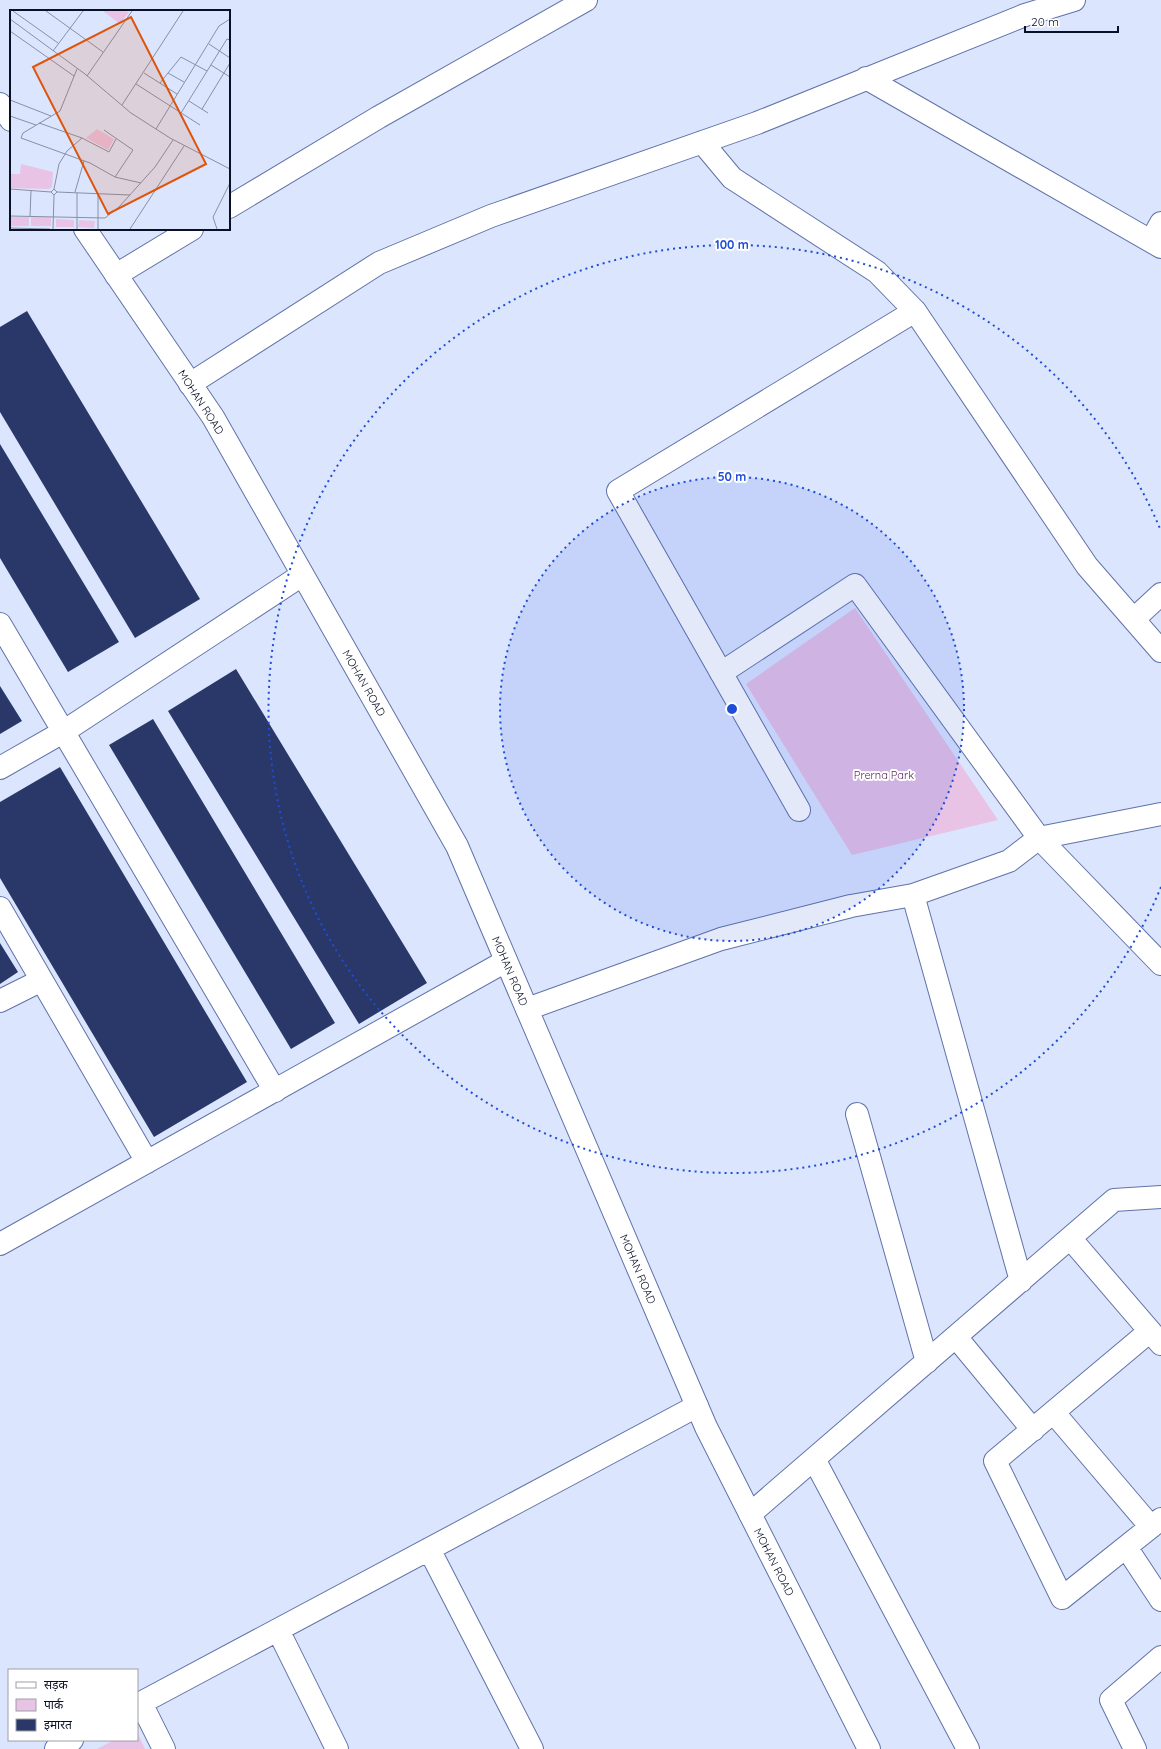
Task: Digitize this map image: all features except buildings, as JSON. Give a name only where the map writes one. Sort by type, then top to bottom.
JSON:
[{"type":"street","points":[[230,206],[379,117],[586,0]]},
{"type":"street","points":[[190,384],[379,263],[491,216],[756,123],[1025,15],[1074,0]]},
{"type":"street","points":[[866,78],[1158,237]]},
{"type":"street","points":[[0,104],[10,119]]},
{"type":"street","points":[[702,142],[732,178],[878,272],[915,311],[1087,566],[1161,651]]},
{"type":"street","name":"MOHAN ROAD","points":[[86,230],[213,417],[456,846],[697,1406],[869,1749]]},
{"type":"street","points":[[116,275],[190,230]]},
{"type":"street","points":[[799,810],[618,491],[915,311]]},
{"type":"street","points":[[0,768],[63,732],[302,575]]},
{"type":"street","points":[[721,673],[854,585],[1039,838],[1161,964]]},
{"type":"street","points":[[1134,619],[1161,594]]},
{"type":"street","points":[[0,624],[275,1091]]},
{"type":"street","points":[[527,1009],[721,939],[851,906],[913,894],[1009,861],[1039,838],[1161,814]]},
{"type":"street","points":[[913,894],[1021,1280]]},
{"type":"street","points":[[0,908],[40,981],[147,1162]]},
{"type":"street","points":[[0,1244],[506,961]]},
{"type":"street","points":[[0,1001],[40,981]]},
{"type":"street","points":[[857,1114],[927,1362]]},
{"type":"street","points":[[750,1514],[1114,1200],[1161,1197]]},
{"type":"street","points":[[1054,1413],[1156,1523],[1062,1598],[995,1461],[1054,1413],[1156,1338],[1070,1238]]},
{"type":"street","points":[[956,1337],[1033,1430]]},
{"type":"street","points":[[164,1749],[139,1704],[697,1406]]},
{"type":"street","points":[[814,1459],[968,1749]]},
{"type":"street","points":[[1126,1547],[1161,1600]]},
{"type":"street","points":[[429,1549],[532,1749]]},
{"type":"street","points":[[278,1630],[337,1749]]},
{"type":"street","points":[[1135,1749],[1111,1700],[1161,1657]]},
{"type":"street","points":[[56,1749],[70,1741]]},
{"type":"green space","name":"Prerna Park","points":[[855,608],[998,820],[852,855],[746,684]]},
{"type":"green space","points":[[138,1734],[145,1749],[97,1749],[112,1741],[138,1741]]}]
